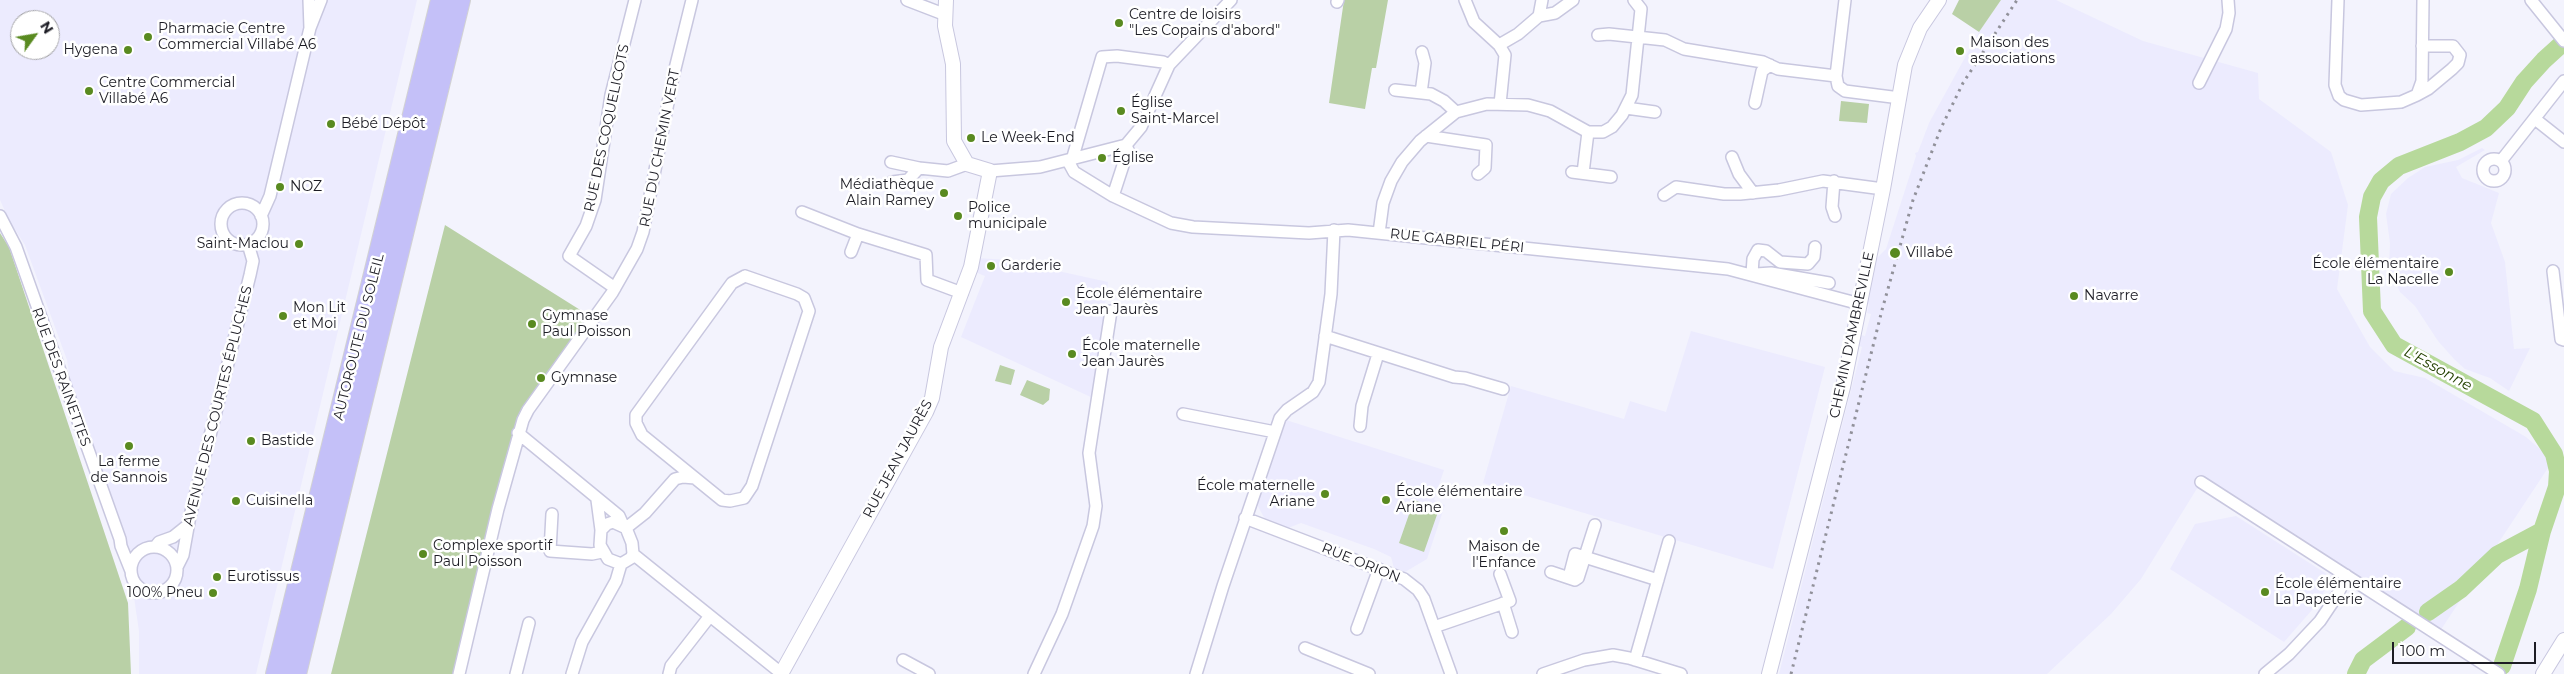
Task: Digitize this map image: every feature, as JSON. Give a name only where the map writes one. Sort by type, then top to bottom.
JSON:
[{"type":"highway","name":"AUTOROUTE DU SOLEIL","points":[[276,674],[441,0]]},
{"type":"highway","name":"AUTOROUTE DU SOLEIL","points":[[296,674],[460,0]]},
{"type":"street","points":[[309,0],[310,28]]},
{"type":"street","points":[[271,186],[257,200],[235,204],[227,208],[220,223],[226,238],[240,245],[248,244],[254,241],[262,230],[262,216],[270,196],[310,28],[320,0]]},
{"type":"street","name":"RUE DES COQUELICOTS","points":[[615,288],[569,256],[586,226],[595,200],[611,95],[635,0]]},
{"type":"street","points":[[907,0],[946,15]]},
{"type":"street","points":[[946,0],[945,26],[954,64],[954,141],[968,164]]},
{"type":"street","points":[[891,162],[919,168],[948,171],[968,164],[990,171],[1040,167],[1126,145],[1141,127],[1169,66],[1231,0]]},
{"type":"street","points":[[1465,0],[1471,18],[1499,45],[1505,55],[1500,104]]},
{"type":"street","points":[[1539,16],[1542,0]]},
{"type":"street","points":[[1499,45],[1518,34],[1539,16],[1562,10],[1573,0]]},
{"type":"street","points":[[1379,234],[1383,204],[1391,181],[1402,162],[1426,136],[1456,112],[1487,104],[1528,105],[1550,112],[1588,132],[1603,132],[1612,127],[1626,108],[1632,95],[1641,9],[1634,0]]},
{"type":"street","points":[[1845,0],[1836,76],[1838,86],[1845,91],[1900,98]]},
{"type":"street","name":"CHEMIN D'AMBREVILLE","points":[[1769,674],[1842,388],[1908,56],[1920,28],[1939,0]]},
{"type":"street","points":[[2199,83],[2226,29],[2228,0]]},
{"type":"street","points":[[2338,0],[2335,85],[2339,96],[2344,100],[2360,104],[2401,102],[2428,89],[2458,64],[2460,55],[2453,46],[2422,46]]},
{"type":"street","points":[[2417,95],[2422,81],[2423,0]]},
{"type":"street","points":[[2532,0],[2564,41]]},
{"type":"street","name":"RUE DU CHEMIN VERT","points":[[459,674],[518,434],[528,410],[615,288],[637,249],[643,232],[688,1]]},
{"type":"street","points":[[1598,35],[1639,36],[1665,40],[1684,49],[1770,65],[1778,69],[1836,76]]},
{"type":"street","points":[[1421,93],[1425,63],[1422,52]]},
{"type":"street","points":[[1070,160],[1102,57],[1117,56],[1163,62],[1169,66]]},
{"type":"street","points":[[1755,103],[1762,71],[1770,65]]},
{"type":"street","points":[[2501,161],[2564,81]]},
{"type":"street","points":[[1395,90],[1431,94],[1444,101],[1456,112]]},
{"type":"street","points":[[1626,108],[1655,112]]},
{"type":"street","points":[[2535,119],[2564,142]]},
{"type":"street","points":[[1588,132],[1578,172],[1611,177]]},
{"type":"street","points":[[1426,136],[1486,145],[1485,168],[1478,174]]},
{"type":"street","points":[[1113,196],[1128,150],[1126,145]]},
{"type":"street","points":[[1732,157],[1739,174],[1753,193]]},
{"type":"street","name":"RUE GABRIEL PÉRI","points":[[1070,160],[1074,172],[1113,196],[1171,223],[1193,227],[1314,233],[1334,230],[1720,268],[1752,274],[1860,304]]},
{"type":"street","points":[[892,182],[908,180],[919,168]]},
{"type":"street","name":"RUE JEAN JAURÈS","points":[[781,674],[932,398],[938,356],[971,267],[990,171]]},
{"type":"street","points":[[1664,195],[1676,188],[1724,194],[1753,193],[1834,181],[1883,189]]},
{"type":"street","points":[[1834,181],[1832,207],[1835,216]]},
{"type":"street","points":[[245,203],[252,205],[262,216]]},
{"type":"street","points":[[802,212],[858,234],[926,255],[927,280],[962,293]]},
{"type":"street","name":"RUE DES RAINETTES","points":[[0,216],[16,247],[121,546],[132,571]]},
{"type":"street","points":[[1196,674],[1245,518],[1280,418],[1287,410],[1313,392],[1318,382],[1331,294],[1334,230]]},
{"type":"street","points":[[851,252],[858,234]]},
{"type":"street","name":"AVENUE DES COURTES ÉPLUCHES","points":[[177,567],[183,555],[188,525],[250,275],[253,261],[248,244]]},
{"type":"street","points":[[1815,247],[1814,257],[1808,264],[1780,262],[1766,251],[1758,250],[1753,259],[1752,274],[1771,273],[1829,283]]},
{"type":"street","points":[[2553,271],[2561,339],[2564,340]]},
{"type":"street","points":[[745,276],[750,276],[804,298],[808,305],[808,319],[749,493],[738,501],[722,500],[672,459],[642,435],[636,423],[636,415],[732,283],[745,276]]},
{"type":"street","points":[[1034,674],[1062,614],[1093,526],[1096,506],[1089,453],[1112,311]]},
{"type":"street","points":[[1325,336],[1378,354],[1503,389]]},
{"type":"street","points":[[1360,426],[1362,406],[1378,354]]},
{"type":"street","points":[[1183,414],[1275,432]]},
{"type":"street","points":[[518,434],[619,516],[631,538],[633,554],[781,674]]},
{"type":"street","points":[[672,459],[675,480]]},
{"type":"street","points":[[601,530],[606,524],[613,522],[624,526],[645,514],[675,480],[683,477],[695,478]]},
{"type":"street","points":[[2201,482],[2499,674]]},
{"type":"street","points":[[597,500],[601,530],[599,538],[602,552],[608,559],[621,564],[626,562],[633,554]]},
{"type":"street","points":[[552,514],[550,551],[592,554],[602,552]]},
{"type":"street","name":"RUE ORION","points":[[1245,518],[1404,579],[1418,590],[1451,674]]},
{"type":"street","points":[[155,547],[159,542],[178,534],[188,525]]},
{"type":"street","points":[[1585,557],[1595,525]]},
{"type":"street","points":[[120,539],[128,546],[142,550],[155,547],[170,553],[177,567],[174,582],[169,588],[154,593],[139,587],[132,571],[134,559],[142,550]]},
{"type":"street","points":[[1635,660],[1669,541]]},
{"type":"street","points":[[1551,572],[1569,578],[1575,554],[1658,580]]},
{"type":"street","points":[[572,674],[585,636],[616,581],[621,564]]},
{"type":"street","points":[[1357,629],[1379,569]]},
{"type":"street","points":[[1434,627],[1510,601],[1500,574]]},
{"type":"street","points":[[2265,674],[2289,654],[2320,621],[2338,594],[2346,575]]},
{"type":"street","points":[[1503,603],[1512,632]]},
{"type":"street","points":[[668,674],[671,666],[710,616]]},
{"type":"street","points":[[516,674],[529,623]]},
{"type":"street","points":[[2543,674],[2564,640]]},
{"type":"street","points":[[1305,648],[1369,674]]},
{"type":"street","points":[[1543,674],[1599,656],[1613,655],[1680,674]]},
{"type":"street","points":[[903,660],[929,674]]},
{"type":"shaded area","points":[[0,0],[417,0],[256,674],[139,674],[139,631],[125,537],[71,387],[67,360],[25,245],[10,222],[0,200]]},
{"type":"shaded area","points":[[2001,0],[2056,0],[2143,41],[2258,73],[2259,99],[2331,152],[2348,205],[2337,289],[2370,347],[2394,371],[2425,378],[2526,437],[2547,455],[2550,465],[2438,634],[2201,482],[2141,579],[2111,614],[2047,674],[1779,674],[1862,347],[1857,345],[1860,335],[1865,336],[1871,314],[1867,313],[1869,305],[1867,301],[1876,259],[1886,249],[1916,156],[1915,153],[1918,152],[1929,123],[1979,32]]},
{"type":"shaded area","name":"École élémentaire La Nacelle","points":[[2482,148],[2485,150],[2456,167],[2462,178],[2499,193],[2491,223],[2505,262],[2514,349],[2530,348],[2509,391],[2490,378],[2465,369],[2454,359],[2438,341],[2415,306],[2400,292],[2389,269],[2390,243],[2386,214],[2391,194],[2408,178],[2425,167],[2458,160]]},
{"type":"shaded area","points":[[977,258],[1008,260],[1108,282],[1093,398],[961,337],[985,276],[975,272]]},
{"type":"shaded area","points":[[1691,331],[1825,367],[1773,569],[1483,483],[1511,386],[1624,419],[1630,401],[1666,412]]},
{"type":"shaded area","points":[[1286,420],[1444,470],[1434,500],[1445,505],[1427,559],[1405,572],[1394,568],[1391,557],[1374,549],[1301,523],[1288,528],[1265,519],[1256,503]]},
{"type":"shaded area","name":"École élémentaire La Papeterie","points":[[2236,516],[2333,578],[2312,610],[2284,642],[2170,569],[2195,524]]},
{"type":"green space","points":[[1344,0],[1388,0],[1376,68],[1372,68],[1365,109],[1329,103]]},
{"type":"green space","points":[[1959,0],[2001,0],[1979,32],[1952,14]]},
{"type":"green space","points":[[1841,101],[1869,104],[1867,123],[1839,121]]},
{"type":"green space","name":"Complexe sportif Paul Poisson","points":[[445,225],[593,318],[526,410],[457,674],[331,674]]},
{"type":"green space","points":[[0,233],[9,247],[128,603],[131,674],[0,674]]},
{"type":"green space","points":[[1000,365],[1015,370],[1011,385],[995,381]]},
{"type":"green space","points":[[1027,380],[1050,389],[1049,400],[1043,405],[1020,395]]},
{"type":"green space","points":[[1414,500],[1439,509],[1424,552],[1399,543]]},
{"type":"waterway","name":"L'Essonne","points":[[2502,666],[2528,589],[2542,531],[2557,487],[2558,471],[2554,454],[2533,421],[2394,345],[2372,311],[2368,217],[2372,197],[2381,181],[2399,166],[2460,142],[2486,128],[2507,108],[2524,82],[2564,42]]},
{"type":"waterway","points":[[2428,612],[2461,589],[2497,555],[2542,531]]},
{"type":"waterway","points":[[2356,674],[2363,660],[2407,627]]},
{"type":"railway","points":[[1791,674],[1882,310],[1913,200],[1941,128],[1963,83],[2017,0]]},
{"type":"place","name":"Centre de loisirs \"Les Copains d'abord\"","points":[[1119,23]]},
{"type":"place","name":"Pharmacie Centre Commercial Villabé A6","points":[[148,37]]},
{"type":"place","name":"Hygena","points":[[128,50]]},
{"type":"place","name":"Maison des associations","points":[[1960,51]]},
{"type":"place","name":"Centre Commercial Villabé A6","points":[[89,91]]},
{"type":"place","name":"Église Saint-Marcel","points":[[1121,111]]},
{"type":"place","name":"Bébé Dépôt","points":[[331,124]]},
{"type":"place","name":"Le Week-End","points":[[971,138]]},
{"type":"place","name":"Église","points":[[1102,158]]},
{"type":"place","name":"NOZ","points":[[280,187]]},
{"type":"place","name":"Médiathèque Alain Ramey","points":[[944,193]]},
{"type":"place","name":"Police municipale","points":[[958,216]]},
{"type":"place","name":"Saint-Maclou","points":[[299,244]]},
{"type":"place","name":"Villabé","points":[[1895,253]]},
{"type":"place","name":"Garderie","points":[[991,266]]},
{"type":"place","name":"École élémentaire La Nacelle","points":[[2449,272]]},
{"type":"place","name":"Navarre","points":[[2074,296]]},
{"type":"place","name":"École élémentaire Jean Jaurès","points":[[1066,302]]},
{"type":"place","name":"Mon Lit et Moi","points":[[283,316]]},
{"type":"place","name":"Gymnase Paul Poisson","points":[[532,324]]},
{"type":"place","name":"École maternelle Jean Jaurès","points":[[1072,354]]},
{"type":"place","name":"Gymnase","points":[[541,378]]},
{"type":"place","name":"Bastide","points":[[251,441]]},
{"type":"place","name":"La ferme de Sannois","points":[[129,446]]},
{"type":"place","name":"École maternelle Ariane","points":[[1325,494]]},
{"type":"place","name":"École élémentaire Ariane","points":[[1386,500]]},
{"type":"place","name":"Cuisinella","points":[[236,501]]},
{"type":"place","name":"Maison de l'Enfance","points":[[1504,531]]},
{"type":"place","name":"Complexe sportif Paul Poisson","points":[[423,554]]},
{"type":"place","name":"Eurotissus","points":[[217,577]]},
{"type":"place","name":"École élémentaire La Papeterie","points":[[2265,592]]},
{"type":"place","name":"100% Pneu","points":[[213,593]]}]
